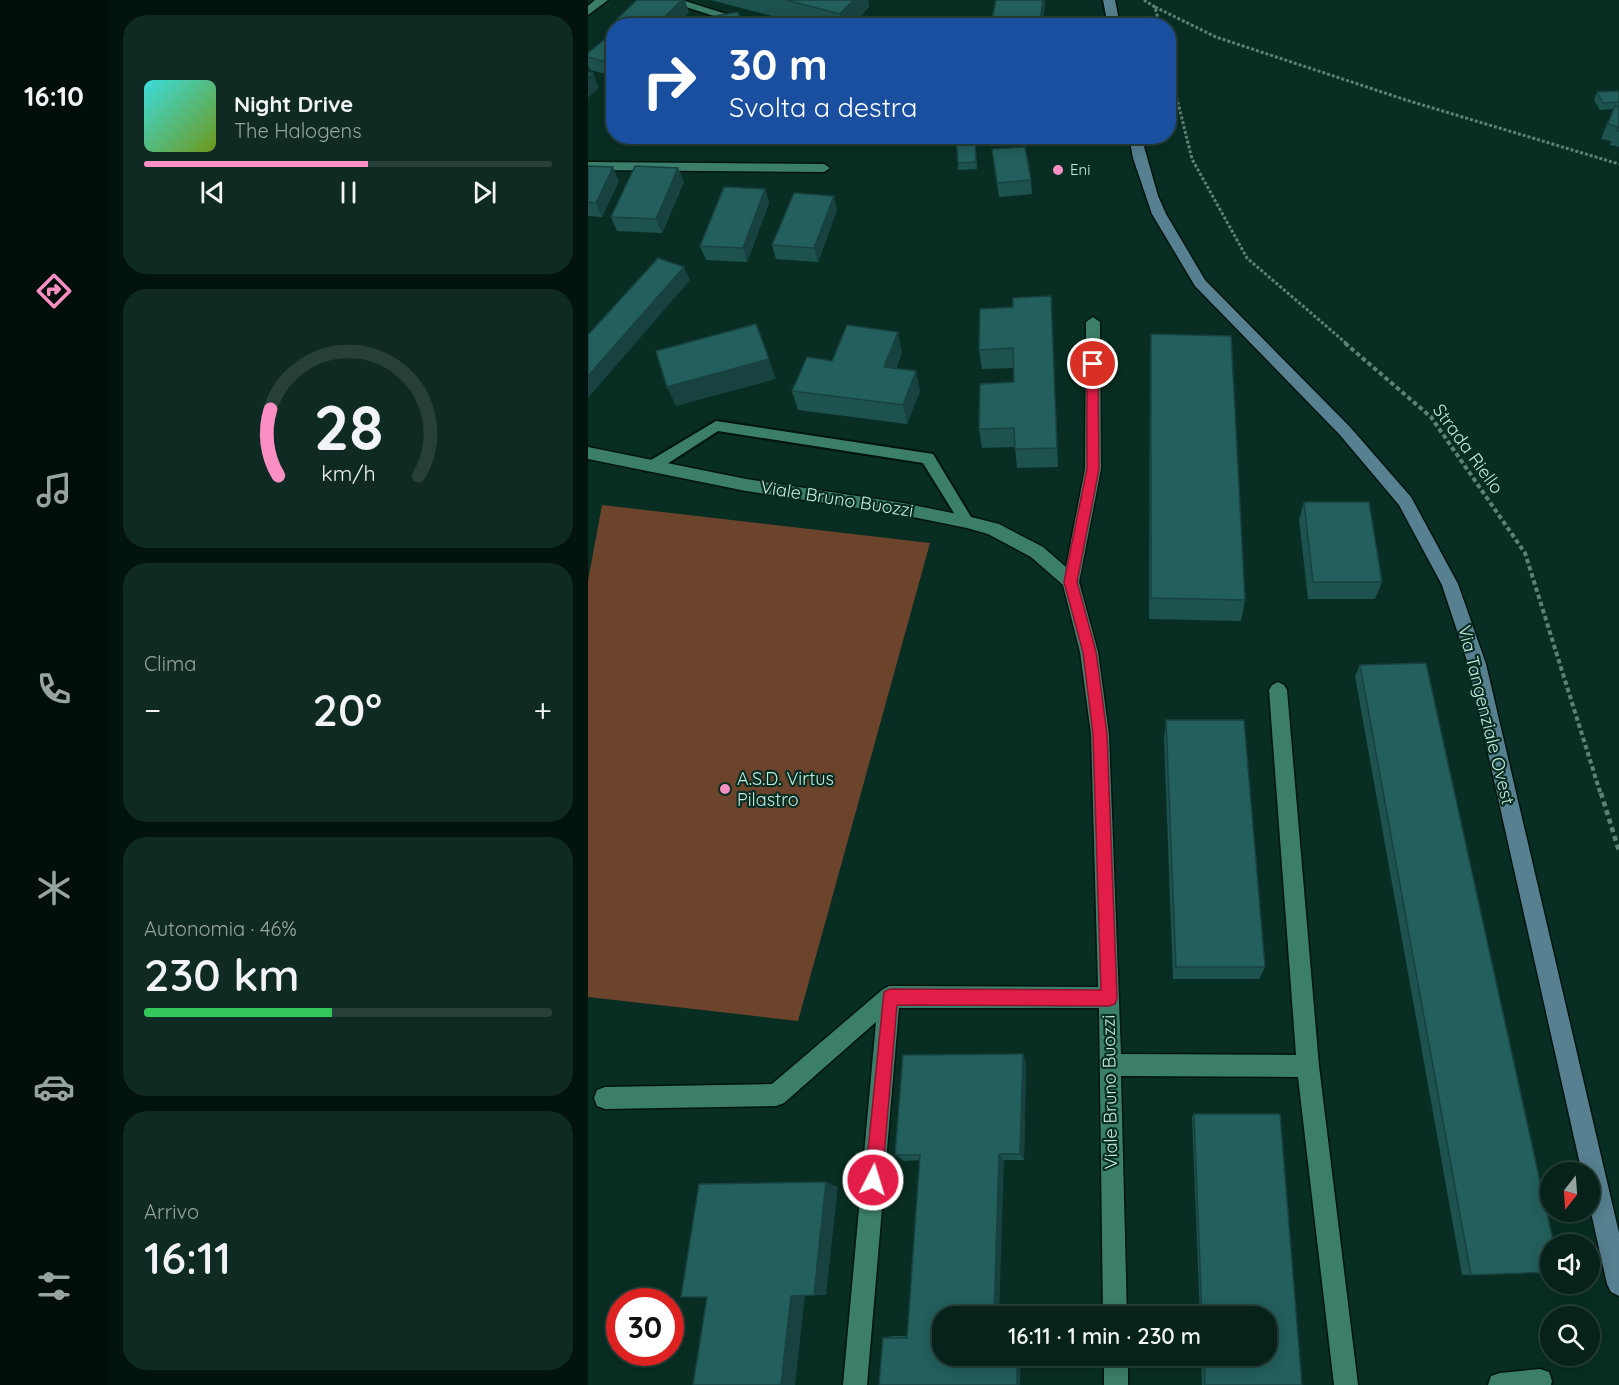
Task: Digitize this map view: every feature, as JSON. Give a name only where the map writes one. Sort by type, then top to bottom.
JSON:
[{"type":"main road","points":[[1109,0],[1112,18]]},
{"type":"main road","name":"Via Tangenziale Ovest","points":[[1137,144],[1151,196],[1200,283],[1344,430],[1405,501],[1450,584],[1477,664],[1619,1284]]},
{"type":"street","points":[[588,12],[602,0]]},
{"type":"street","points":[[670,0],[732,18]]},
{"type":"street","points":[[588,166],[824,168]]},
{"type":"street","name":"Viale Bruno Buozzi","points":[[1093,322],[1093,469],[1071,582],[1089,652],[1100,734],[1109,998],[1115,1306]]},
{"type":"street","name":"Viale Bruno Buozzi","points":[[588,453],[746,485],[903,508],[967,522],[993,529],[1036,552],[1071,582]]},
{"type":"street","points":[[1278,690],[1308,1066],[1346,1385]]},
{"type":"street","points":[[605,1098],[776,1095],[890,997],[1109,998]]},
{"type":"street","points":[[855,1385],[890,997]]},
{"type":"street","points":[[1109,1065],[1308,1066]]},
{"type":"street","points":[[1116,1366],[1116,1385]]},
{"type":"street","points":[[1500,1385],[1540,1381]]},
{"type":"lane","points":[[651,467],[716,426],[928,458],[967,522]]},
{"type":"path","points":[[1144,0],[1216,37],[1406,100],[1619,164]]},
{"type":"path","points":[[1155,7],[1158,18]]},
{"type":"path","name":"Strada Riello","points":[[1176,95],[1192,159],[1247,258],[1431,417],[1525,553],[1619,851]]},
{"type":"shaded area","name":"A.S.D. Virtus Pilastro","points":[[602,505],[930,543],[798,1021],[588,997],[588,581]]},
{"type":"building","points":[[637,0],[682,0],[663,18],[618,18]]},
{"type":"building","points":[[786,0],[853,0],[840,14]]},
{"type":"building","points":[[996,0],[1043,0],[1040,18],[992,18]]},
{"type":"building","points":[[738,12],[740,18],[704,18]]},
{"type":"building","points":[[606,38],[606,62],[588,57],[588,53]]},
{"type":"building","points":[[1619,91],[1619,102],[1603,103],[1597,92]]},
{"type":"building","points":[[1615,106],[1619,107],[1619,131],[1616,131],[1618,127],[1608,124]]},
{"type":"building","points":[[956,144],[975,144],[976,162],[958,163]]},
{"type":"building","points":[[1025,147],[1031,180],[997,183],[992,149]]},
{"type":"building","points":[[588,166],[613,167],[596,203],[588,202]]},
{"type":"building","points":[[635,166],[678,168],[656,219],[611,217]]},
{"type":"building","points":[[724,187],[765,189],[743,248],[700,246]]},
{"type":"building","points":[[794,193],[834,196],[814,248],[772,245]]},
{"type":"building","points":[[658,258],[684,267],[588,376],[588,335]]},
{"type":"building","points":[[1051,296],[1057,448],[1015,449],[1014,428],[979,429],[980,384],[1014,382],[1013,348],[979,350],[980,309],[1013,307],[1013,298]]},
{"type":"building","points":[[756,324],[769,359],[667,387],[656,351]]},
{"type":"building","points":[[847,325],[898,332],[884,367],[916,371],[903,405],[792,391],[807,357],[832,361]]},
{"type":"building","points":[[1151,334],[1231,336],[1245,600],[1151,598]]},
{"type":"building","points":[[1304,502],[1369,502],[1382,582],[1313,582]]},
{"type":"building","points":[[1426,663],[1540,1181],[1540,1222],[1549,1222],[1552,1234],[1540,1234],[1540,1272],[1471,1275],[1360,665]]},
{"type":"building","points":[[1166,720],[1244,720],[1265,967],[1176,967]]},
{"type":"building","points":[[1023,1054],[1020,1154],[999,1154],[994,1306],[932,1306],[932,1366],[1017,1366],[1017,1385],[879,1385],[883,1338],[907,1338],[920,1155],[895,1155],[903,1055]]},
{"type":"building","points":[[1194,1114],[1280,1114],[1302,1385],[1205,1385],[1204,1366],[1277,1366],[1277,1306],[1202,1306]]},
{"type":"building","points":[[826,1182],[814,1295],[791,1296],[781,1385],[693,1385],[707,1297],[684,1297],[682,1288],[699,1184]]},
{"type":"place","name":"Eni","points":[[1058,170]]},
{"type":"place","name":"A.S.D. Virtus Pilastro","points":[[725,789]]},
{"type":"route","points":[[873,1180],[890,997],[1109,998],[1100,734],[1089,652],[1071,582],[1093,469],[1093,364]]}]
